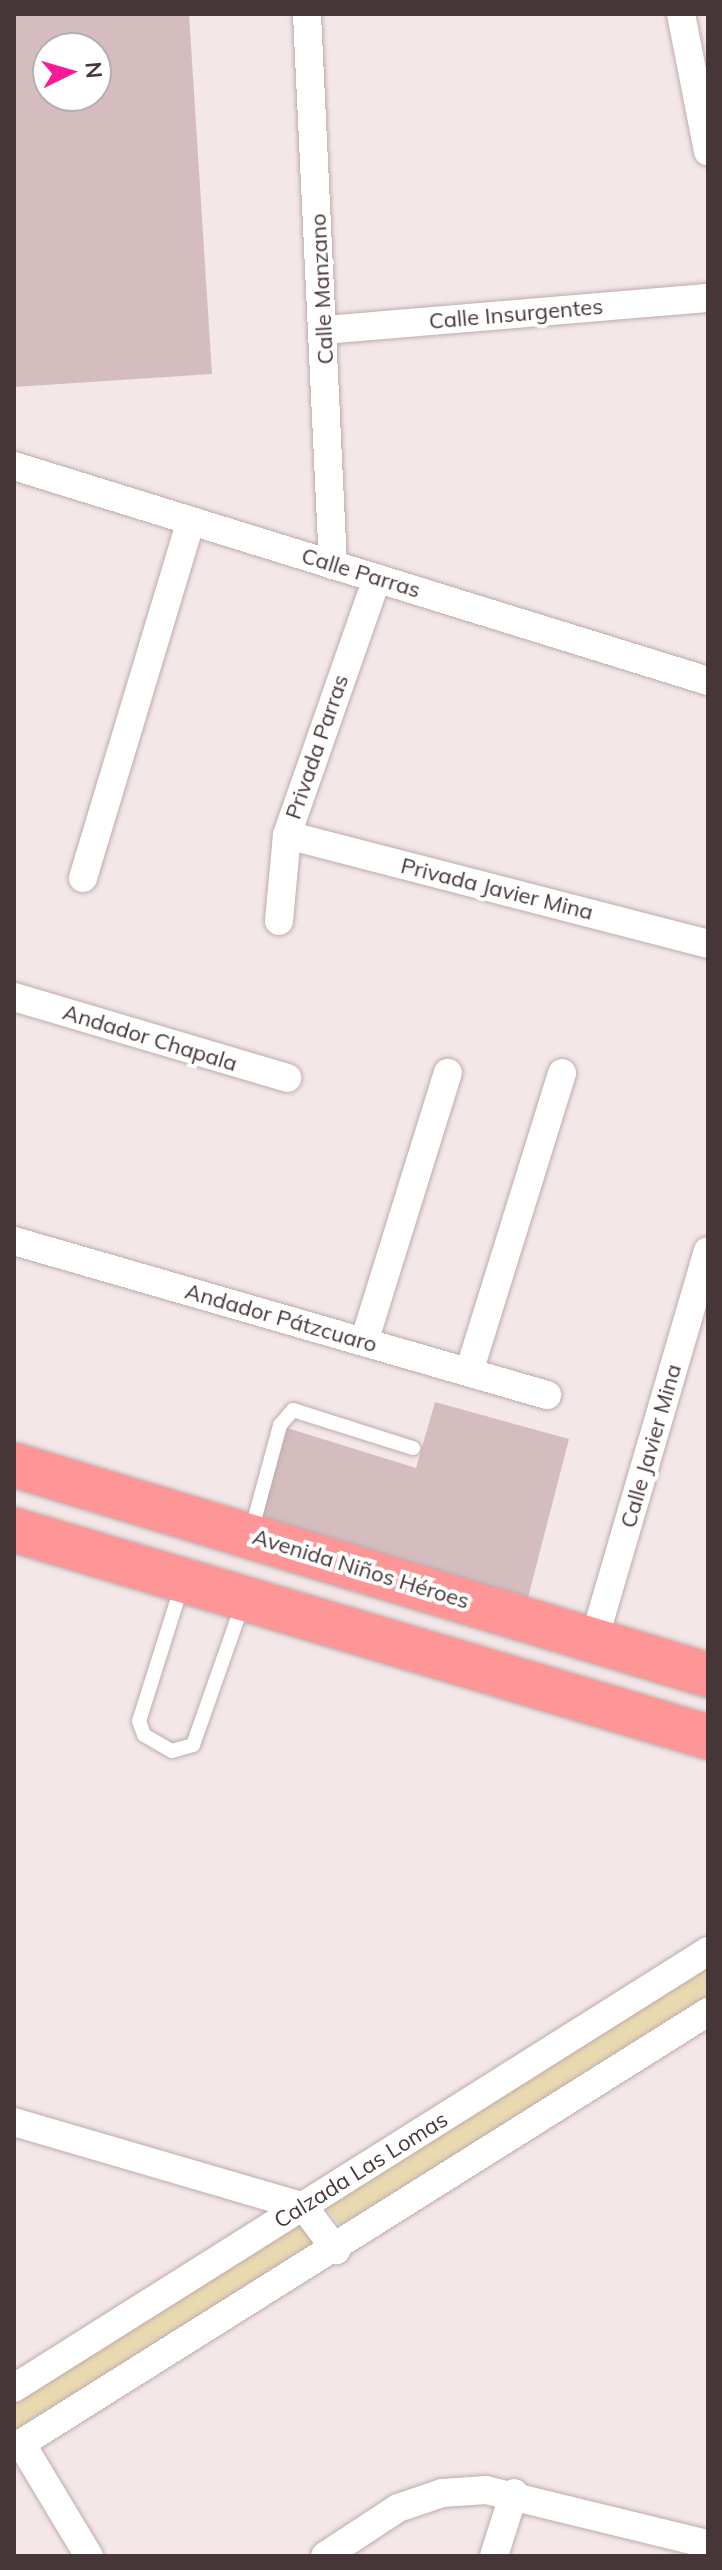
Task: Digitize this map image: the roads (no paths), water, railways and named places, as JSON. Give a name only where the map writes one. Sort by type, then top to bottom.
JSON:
[{"type":"main road","name":"Avenida Niños Héroes","points":[[14,1465],[708,1675]]},
{"type":"main road","points":[[14,1530],[708,1737]]},
{"type":"street","name":"Calle Manzano","points":[[307,14],[325,330],[333,565]]},
{"type":"street","points":[[681,14],[708,151]]},
{"type":"street","name":"Calle Insurgentes","points":[[325,330],[708,298]]},
{"type":"street","name":"Calle Parras","points":[[14,466],[708,681]]},
{"type":"street","points":[[83,878],[191,521]]},
{"type":"street","name":"Privada Parras","points":[[279,921],[287,835],[377,578]]},
{"type":"street","name":"Privada Javier Mina","points":[[287,835],[708,944]]},
{"type":"street","name":"Andador Chapala","points":[[14,997],[287,1078]]},
{"type":"street","points":[[364,1342],[448,1073]]},
{"type":"street","points":[[469,1372],[562,1073]]},
{"type":"street","name":"Andador Pátzcuaro","points":[[14,1241],[547,1395]]},
{"type":"street","name":"Calle Javier Mina","points":[[594,1640],[708,1251]]},
{"type":"street","name":"Calzada Las Lomas","points":[[14,2388],[708,1951]]},
{"type":"street","points":[[89,2556],[18,2446],[336,2250],[708,2012]]},
{"type":"street","points":[[14,2122],[304,2207],[336,2250]]},
{"type":"street","points":[[325,2556],[398,2508],[442,2493],[514,2493],[708,2544]]},
{"type":"street","points":[[494,2556],[514,2493]]},
{"type":"lane","points":[[250,1536],[280,1425],[293,1410],[413,1448]]},
{"type":"lane","points":[[183,1580],[139,1721],[144,1735],[172,1751],[193,1745],[244,1598]]}]
